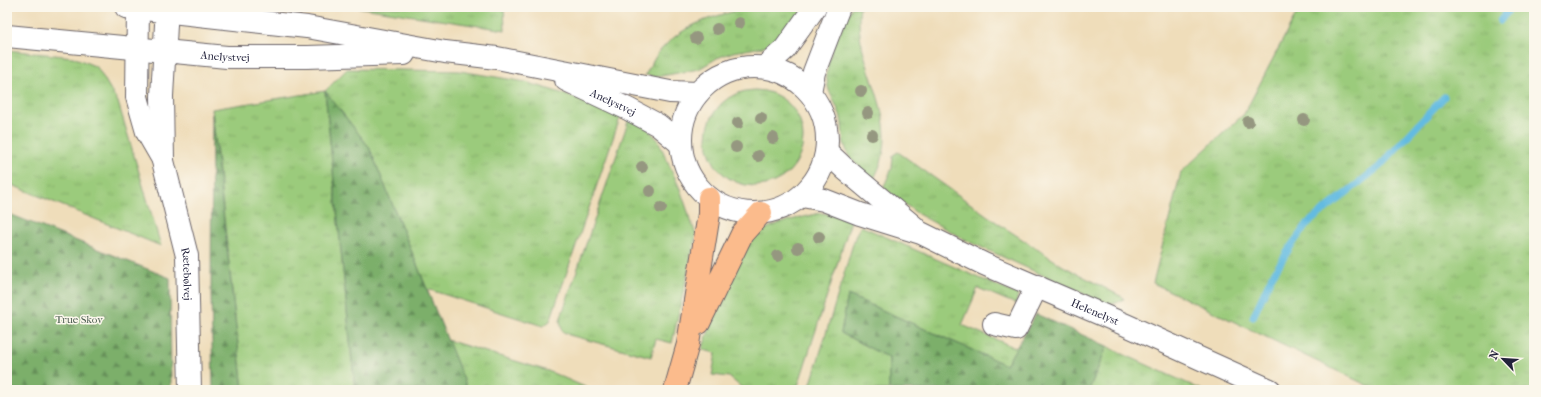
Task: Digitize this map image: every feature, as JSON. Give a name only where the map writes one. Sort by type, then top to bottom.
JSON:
[{"type":"highway","points":[[675,390],[688,344],[709,214],[709,198]]},
{"type":"highway","points":[[688,344],[742,234],[761,213]]},
{"type":"street","name":"Anelystvej","points":[[134,7],[167,9],[307,27],[445,52],[497,58],[540,68],[670,92],[698,93]]},
{"type":"street","name":"Rætebølvej","points":[[134,7],[138,49],[137,97],[147,132],[163,161]]},
{"type":"street","points":[[765,68],[785,49],[815,7]]},
{"type":"street","points":[[810,92],[814,72],[839,7]]},
{"type":"street","name":"Rætebølvej","points":[[167,9],[162,96],[163,161],[187,256],[190,390]]},
{"type":"street","name":"Anelystvej","points":[[7,36],[138,49],[243,57],[307,57],[445,52]]},
{"type":"street","points":[[752,67],[765,68],[787,74],[797,80],[810,92],[823,114],[827,126],[827,152],[818,176],[802,196],[783,208],[761,213],[743,213],[724,207],[701,191],[689,174],[681,144],[685,117],[698,93],[707,84],[728,72],[752,67]]},
{"type":"street","name":"Anelystvej","points":[[540,68],[628,109],[658,125],[681,144]]},
{"type":"street","name":"Helenelyst","points":[[827,152],[921,233]]},
{"type":"street","name":"Helenelyst","points":[[802,196],[824,200],[860,214],[921,233],[984,264],[1126,324],[1270,390]]},
{"type":"street","points":[[994,324],[1016,329],[1037,286]]},
{"type":"green space","points":[[356,7],[504,7],[505,30]]},
{"type":"green space","points":[[752,7],[806,7],[777,41],[763,47],[733,52],[717,58],[699,69],[656,77],[645,75],[659,52],[669,42],[690,27],[713,17]]},
{"type":"green space","points":[[852,7],[860,7],[859,29],[863,51],[877,94],[885,136],[882,158],[873,180],[856,163],[846,149],[843,140],[840,114],[828,87],[827,77],[830,57]]},
{"type":"green space","points":[[1300,7],[1534,7],[1534,390],[1377,390],[1153,283],[1181,172],[1244,114]]},
{"type":"green space","points":[[7,50],[73,57],[97,67],[118,102],[161,246],[7,183]]},
{"type":"green space","points":[[347,69],[460,71],[526,82],[611,109],[621,115],[550,321],[543,326],[427,289],[369,147],[325,91]]},
{"type":"green space","points":[[755,90],[773,94],[782,98],[789,104],[795,111],[799,120],[803,138],[799,156],[795,165],[789,172],[782,178],[773,182],[755,186],[737,182],[728,178],[721,172],[715,165],[711,156],[707,138],[711,120],[715,111],[721,104],[728,98],[737,94]]},
{"type":"green space","points":[[325,91],[355,390],[243,390],[212,109]]},
{"type":"green space","points":[[325,91],[369,147],[468,390],[355,390]]},
{"type":"green space","points":[[212,114],[243,390],[213,390],[211,294]]},
{"type":"green space","points":[[629,119],[647,128],[658,140],[680,189],[696,235],[672,343],[656,339],[651,357],[569,335],[562,331],[560,320]]},
{"type":"green space","points":[[898,152],[999,224],[1063,266],[1124,298],[1122,301],[1108,305],[968,241],[918,214],[884,188],[892,168],[893,155]]},
{"type":"green space","name":"True Skov","points":[[7,213],[170,278],[171,390],[7,390]]},
{"type":"green space","points":[[821,213],[837,215],[851,221],[797,389],[753,390],[741,387],[729,377],[712,375],[716,353],[703,350],[703,347],[719,303],[740,255],[757,234],[764,230],[788,221]]},
{"type":"green space","points":[[861,226],[1018,295],[1016,304],[978,288],[962,325],[1016,348],[1006,365],[848,295],[841,333],[889,358],[889,390],[809,390],[856,234]]},
{"type":"green space","points":[[848,295],[1006,365],[1036,314],[1107,346],[1089,390],[889,390],[889,358],[841,333]]},
{"type":"green space","points":[[447,340],[548,371],[592,390],[468,390]]},
{"type":"green space","points":[[1107,346],[1112,349],[1202,390],[1089,390]]},
{"type":"waterway","points":[[1500,21],[1511,7]]},
{"type":"waterway","points":[[1253,317],[1271,278],[1291,246],[1308,223],[1379,167],[1444,97]]}]
